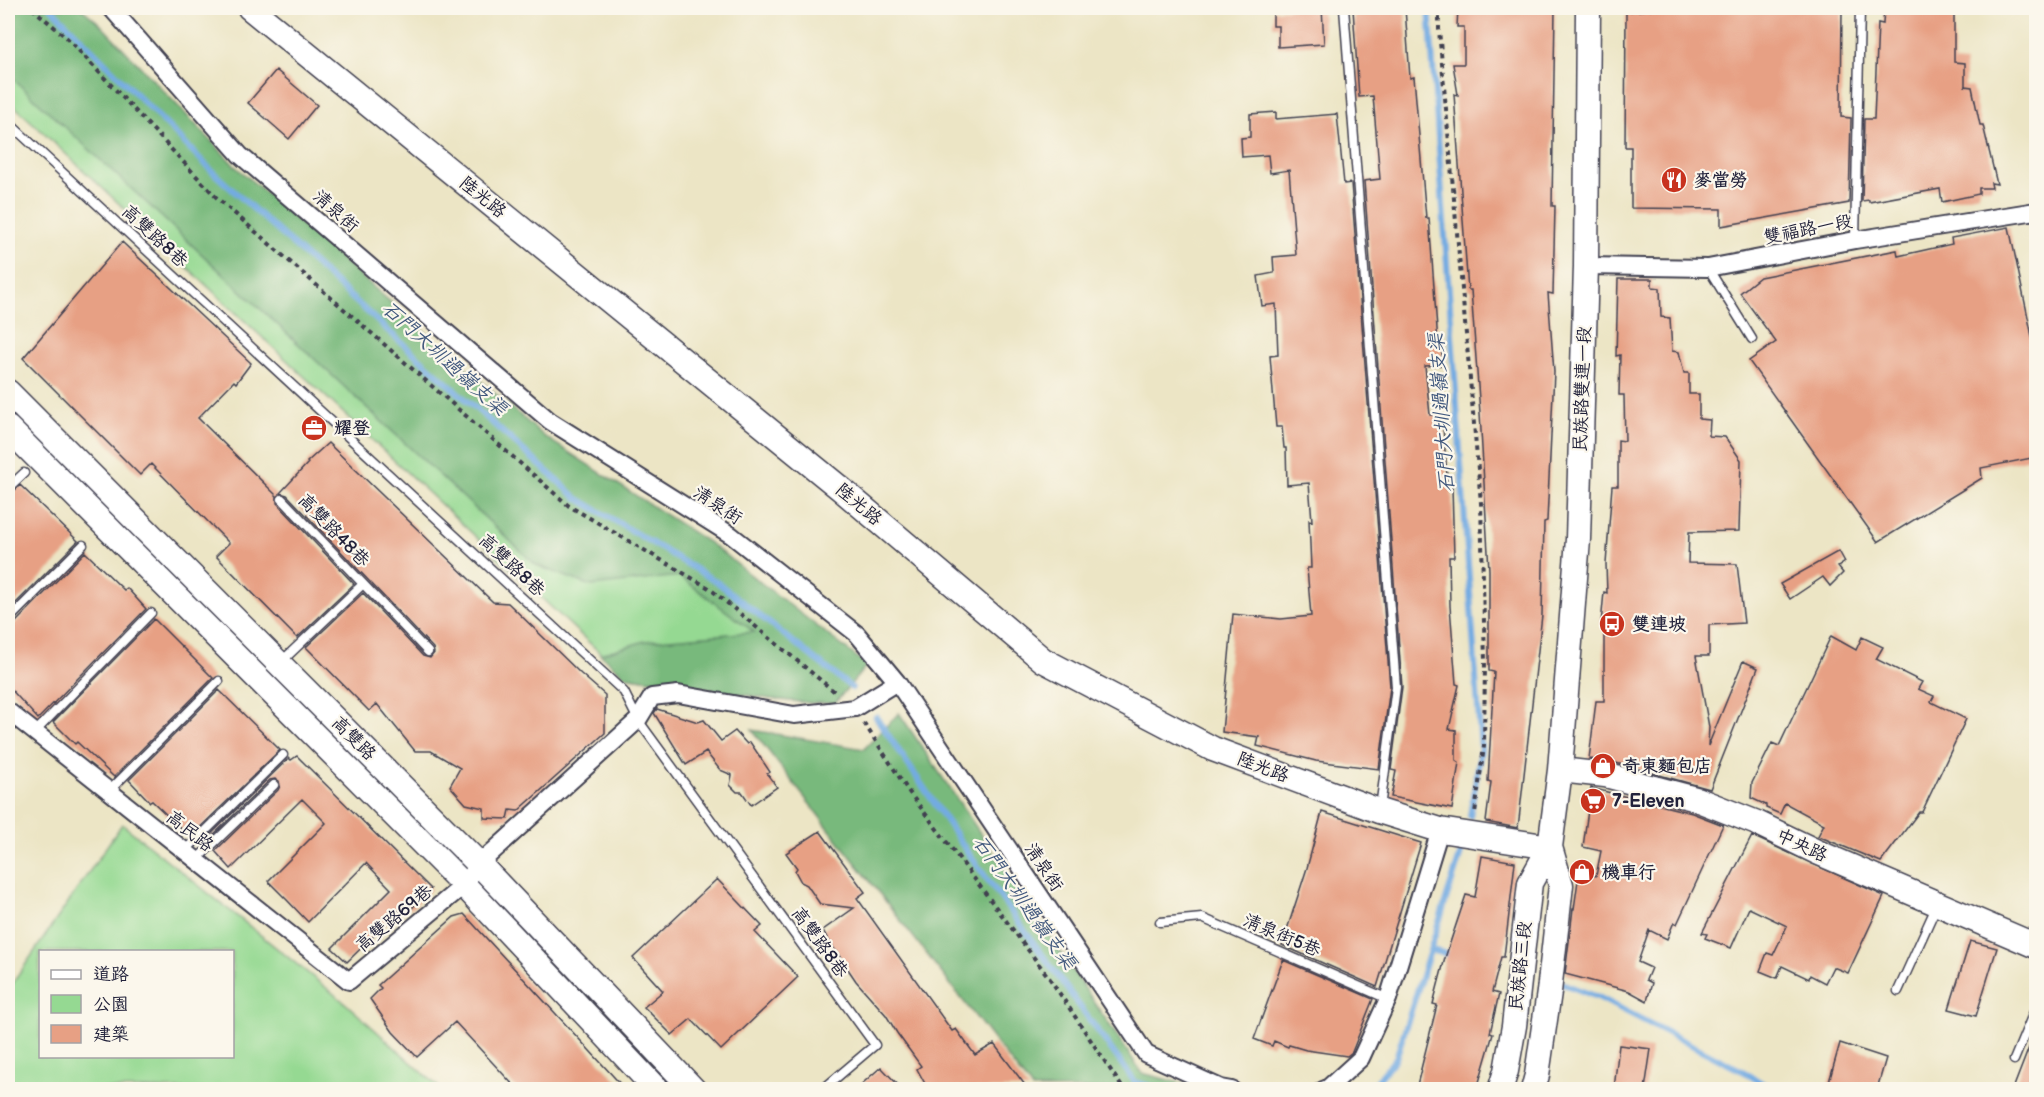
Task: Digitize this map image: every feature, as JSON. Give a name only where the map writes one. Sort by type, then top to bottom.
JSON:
[{"type":"street","name":"清泉街","points":[[111,8],[240,155],[550,421],[730,536],[857,634],[897,682],[1146,1054],[1221,1088],[1232,1089]]},
{"type":"street","name":"陸光路","points":[[250,8],[841,489],[1043,660],[1213,749],[1379,811],[1440,830],[1550,847]]},
{"type":"street","name":"民族路雙連一段","points":[[1560,770],[1578,539],[1586,266],[1588,8]]},
{"type":"street","name":"雙福路一段","points":[[1586,266],[1708,268],[1855,240],[2037,211]]},
{"type":"street","name":"高雙路","points":[[8,392],[479,864],[694,1089]]},
{"type":"street","name":"高雙路","points":[[8,428],[464,885],[657,1089]]},
{"type":"street","points":[[855,708],[897,682]]},
{"type":"street","name":"高雙路69巷","points":[[349,981],[464,885],[479,864],[638,720],[652,697],[678,694],[794,715],[855,708]]},
{"type":"street","name":"高民路","points":[[8,711],[349,981]]},
{"type":"street","name":"民族路三段","points":[[1500,1089],[1506,1071],[1514,1026],[1530,882],[1550,847],[1560,770]]},
{"type":"street","name":"中央路","points":[[1560,770],[1605,775],[1696,799],[1757,823],[1817,852],[2037,946]]},
{"type":"street","points":[[1323,1089],[1328,1088],[1361,1058],[1388,999],[1440,830]]},
{"type":"street","name":"民族路三段","points":[[1533,1089],[1549,992],[1561,885],[1550,847]]},
{"type":"lane","points":[[1344,8],[1396,687],[1379,811]]},
{"type":"lane","points":[[1855,240],[1860,8]]},
{"type":"lane","name":"高雙路8巷","points":[[8,122],[624,692],[638,720],[875,1045],[822,1089]]},
{"type":"lane","points":[[1708,268],[1752,339]]},
{"type":"lane","points":[[8,488],[24,472]]},
{"type":"lane","name":"高雙路48巷","points":[[282,499],[428,652]]},
{"type":"lane","points":[[8,621],[83,545]]},
{"type":"lane","name":"高雙路48巷","points":[[280,663],[363,584]]},
{"type":"lane","points":[[35,732],[151,613]]},
{"type":"lane","points":[[109,791],[219,681]]},
{"type":"lane","points":[[190,856],[283,755]]},
{"type":"lane","points":[[190,856],[274,785]]},
{"type":"lane","points":[[1898,990],[1937,904]]},
{"type":"lane","name":"清泉街5巷","points":[[1160,922],[1202,918],[1388,999]]},
{"type":"lane","points":[[2014,1060],[2037,1007]]},
{"type":"path","points":[[32,8],[67,38],[217,198],[569,506],[709,588],[855,708],[909,792],[1050,979],[1124,1089]]},
{"type":"path","points":[[1439,8],[1439,30],[1481,503],[1485,662],[1484,746],[1472,835]]},
{"type":"green space","points":[[8,8],[813,666],[811,703],[625,676],[8,100]]},
{"type":"green space","points":[[8,8],[81,8],[99,23],[236,167],[545,437],[711,544],[867,665],[835,703],[771,699],[625,676],[600,654],[645,641],[754,632],[679,576],[591,586],[536,565],[8,74]]},
{"type":"green space","points":[[899,713],[1142,1073],[1203,1089],[1032,1089],[752,730],[864,749]]},
{"type":"green space","points":[[122,824],[344,1002],[441,1089],[8,1089],[8,990]]},
{"type":"building","points":[[1322,8],[1324,44],[1278,47],[1278,26],[1273,26],[1273,10]]},
{"type":"building","points":[[1405,8],[1410,78],[1414,77],[1426,218],[1429,218],[1438,343],[1441,343],[1443,365],[1425,366],[1430,415],[1442,415],[1448,487],[1452,487],[1454,557],[1449,557],[1450,606],[1456,684],[1459,685],[1449,729],[1456,730],[1456,760],[1459,762],[1452,809],[1391,797],[1396,771],[1391,770],[1402,687],[1364,181],[1380,179],[1373,96],[1359,97],[1353,9]]},
{"type":"building","points":[[1458,8],[1555,8],[1553,294],[1548,293],[1554,372],[1547,521],[1544,522],[1542,615],[1518,828],[1486,822],[1491,782],[1488,781],[1494,672],[1489,671],[1489,570],[1480,413],[1471,290],[1468,290],[1454,94],[1458,95],[1453,64],[1464,64],[1464,27],[1457,27]]},
{"type":"building","points":[[1668,8],[1842,8],[1841,117],[1851,118],[1849,203],[1721,226],[1721,209],[1631,208],[1631,147],[1625,147],[1626,12]]},
{"type":"building","points":[[1884,8],[1954,9],[1954,62],[1965,63],[1965,86],[1972,87],[1997,184],[1991,183],[1992,188],[1979,188],[1979,194],[1942,202],[1940,189],[1869,202],[1869,200],[1862,201],[1864,119],[1874,119],[1878,23],[1883,24]]},
{"type":"building","points":[[276,70],[317,105],[289,139],[248,103]]},
{"type":"building","points":[[1276,112],[1276,119],[1337,114],[1344,184],[1351,183],[1390,687],[1379,769],[1316,761],[1257,746],[1259,737],[1222,732],[1233,614],[1281,619],[1311,616],[1307,568],[1311,568],[1309,520],[1312,521],[1309,483],[1287,485],[1286,448],[1284,448],[1282,427],[1276,427],[1270,356],[1278,355],[1276,304],[1262,306],[1258,276],[1274,273],[1273,257],[1296,255],[1289,170],[1270,173],[1268,155],[1242,157],[1241,138],[1250,137],[1250,114]]},
{"type":"building","points":[[2009,227],[2037,360],[2037,457],[1981,468],[1982,478],[1878,542],[1749,361],[1776,342],[1740,293],[1760,277],[1897,250],[1898,256],[1952,244],[1951,238]]},
{"type":"building","points":[[122,242],[251,363],[236,383],[234,381],[198,418],[277,496],[277,503],[354,584],[297,638],[216,556],[229,543],[151,464],[140,475],[23,358]]},
{"type":"building","points":[[1618,279],[1652,279],[1652,287],[1660,288],[1661,317],[1670,318],[1672,351],[1679,352],[1684,373],[1689,373],[1689,394],[1699,394],[1699,419],[1710,420],[1709,436],[1725,437],[1741,460],[1739,531],[1689,532],[1688,563],[1737,564],[1744,623],[1709,625],[1709,656],[1696,656],[1709,727],[1708,746],[1743,661],[1758,668],[1710,789],[1609,761],[1589,759],[1596,701],[1604,701],[1604,623],[1601,624],[1604,592],[1607,593],[1606,564],[1612,486],[1618,486],[1618,440],[1625,441],[1624,395],[1619,395],[1620,355],[1616,356]]},
{"type":"building","points":[[328,443],[493,602],[508,603],[605,695],[605,733],[518,811],[510,810],[508,819],[484,818],[484,808],[466,804],[450,786],[460,768],[431,751],[415,751],[377,704],[369,711],[306,647],[363,593],[423,656],[430,658],[434,653],[433,648],[287,495],[280,493],[307,462]]},
{"type":"building","points":[[20,485],[78,541],[8,611],[8,494]]},
{"type":"building","points":[[1839,551],[1845,562],[1838,567],[1843,573],[1830,586],[1823,577],[1790,599],[1780,584]]},
{"type":"building","points":[[85,552],[124,590],[127,588],[146,609],[38,719],[8,686],[8,626],[13,625]]},
{"type":"building","points":[[154,619],[213,678],[114,777],[53,722]]},
{"type":"building","points":[[1831,636],[1856,650],[1862,637],[1883,647],[1876,659],[1922,682],[1918,689],[1934,696],[1931,702],[1966,719],[1922,812],[1919,812],[1881,862],[1818,836],[1824,824],[1785,803],[1780,814],[1751,798],[1752,783],[1772,743],[1779,746]]},
{"type":"building","points":[[219,690],[280,750],[190,837],[129,780]]},
{"type":"building","points":[[657,709],[698,722],[704,720],[721,741],[735,731],[747,744],[750,742],[770,772],[767,774],[777,787],[751,805],[742,792],[737,792],[730,785],[732,775],[720,770],[706,752],[686,765],[654,713]]},
{"type":"building","points":[[297,756],[431,889],[411,909],[406,904],[347,962],[332,948],[391,889],[366,863],[308,922],[268,881],[326,823],[302,799],[231,869],[215,851],[278,790],[279,781],[270,780],[206,842],[205,840],[289,758],[291,760]]},
{"type":"building","points":[[1591,788],[1692,813],[1723,825],[1677,924],[1674,922],[1667,939],[1649,930],[1638,962],[1651,968],[1646,980],[1652,983],[1647,1001],[1629,991],[1565,974],[1579,873],[1596,876],[1601,851],[1583,847]]},
{"type":"building","points":[[1322,812],[1421,843],[1377,987],[1282,945]]},
{"type":"building","points":[[820,831],[865,892],[857,898],[952,1031],[956,1029],[975,1055],[994,1044],[1028,1089],[928,1089],[917,1069],[921,1066],[886,1015],[856,981],[823,930],[854,908],[820,904],[807,885],[801,882],[795,871],[797,868],[786,853]]},
{"type":"building","points":[[1752,836],[1884,896],[1848,973],[1833,967],[1825,983],[1810,975],[1809,979],[1782,966],[1777,978],[1760,971],[1767,953],[1773,955],[1787,926],[1749,908],[1731,948],[1705,938],[1707,934],[1702,933]]},
{"type":"building","points":[[1482,856],[1515,862],[1504,957],[1501,957],[1492,992],[1499,994],[1490,1033],[1493,1034],[1477,1089],[1416,1089],[1437,1005],[1433,1004],[1445,958],[1466,895],[1475,897]]},
{"type":"building","points":[[717,879],[762,926],[755,932],[798,977],[721,1050],[691,1019],[672,1035],[644,1007],[663,991],[633,958]]},
{"type":"building","points":[[464,914],[625,1089],[517,1089],[455,1022],[417,1057],[393,1032],[370,999],[381,988],[378,985],[454,917]]},
{"type":"building","points":[[1970,941],[1997,948],[1976,1016],[1949,1009]]},
{"type":"building","points":[[1283,960],[1373,999],[1352,1052],[1347,1056],[1289,1045],[1288,1047],[1274,1041],[1272,1046],[1254,1039]]},
{"type":"building","points":[[2035,1032],[2037,1033],[2037,1089],[2013,1089]]},
{"type":"building","points":[[1840,1043],[1886,1058],[1877,1089],[1827,1089]]},
{"type":"building","points":[[1619,1045],[1651,1049],[1645,1089],[1614,1089]]},
{"type":"building","points":[[881,1067],[902,1089],[856,1089]]},
{"type":"waterway","name":"石門大圳過嶺支渠","points":[[51,8],[215,174],[577,498],[717,582],[852,688]]},
{"type":"waterway","name":"石門大圳過嶺支渠","points":[[1429,8],[1481,749],[1470,816]]},
{"type":"waterway","name":"石門大圳過嶺支渠","points":[[876,717],[966,850],[1135,1082],[1162,1090]]},
{"type":"waterway","name":"石門大圳過嶺支渠","points":[[1370,1090],[1396,1058],[1465,840]]},
{"type":"waterway","points":[[1431,950],[1454,956]]},
{"type":"waterway","points":[[1556,981],[1600,998],[1746,1073],[1773,1090]]},
{"type":"place","name":"麥當勞","points":[[1674,180]]},
{"type":"place","name":"耀登","points":[[314,428]]},
{"type":"place","name":"雙連坡","points":[[1612,624]]},
{"type":"place","name":"奇東麵包店","points":[[1603,766]]},
{"type":"place","name":"7-Eleven","points":[[1593,801]]},
{"type":"place","name":"機車行","points":[[1582,872]]}]
